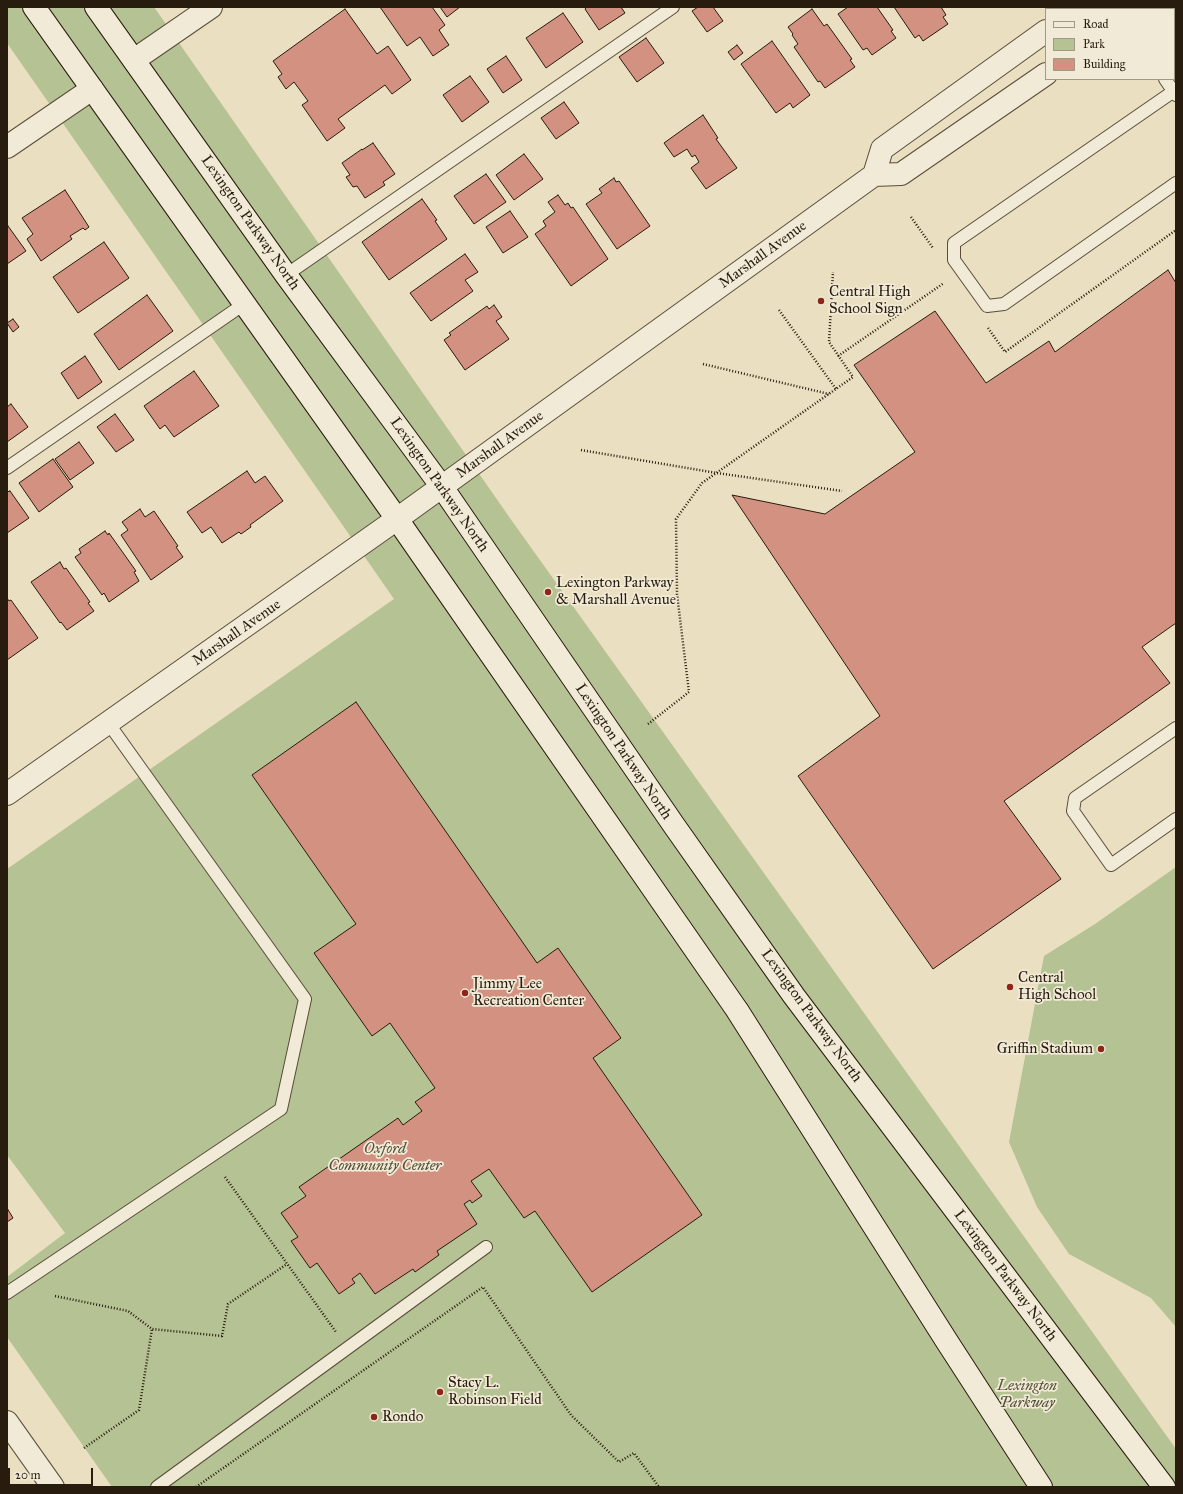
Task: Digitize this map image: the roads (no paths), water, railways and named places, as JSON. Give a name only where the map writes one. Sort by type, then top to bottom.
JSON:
[{"type":"main road","points":[[34,7],[397,519],[737,1010],[1041,1487]]},
{"type":"main road","name":"Lexington Parkway North","points":[[96,7],[286,275],[442,487],[673,824],[794,996],[1164,1487]]},
{"type":"main road","points":[[134,60],[211,7]]},
{"type":"main road","points":[[1045,32],[882,149],[874,175],[901,174],[1045,75]]},
{"type":"main road","points":[[7,147],[92,89]]},
{"type":"main road","name":"Marshall Avenue","points":[[7,794],[109,724],[442,487],[874,175]]},
{"type":"main road","points":[[7,1422],[53,1487]]},
{"type":"lane","points":[[286,275],[673,7]]},
{"type":"lane","points":[[1166,80],[1175,93],[954,243],[954,260],[986,306],[1004,304],[1176,183]]},
{"type":"lane","points":[[7,468],[244,304]]},
{"type":"lane","points":[[7,1293],[281,1109],[305,999],[109,724]]},
{"type":"lane","points":[[1176,728],[1075,798],[1073,811],[1112,865],[1176,819]]},
{"type":"lane","points":[[157,1487],[486,1247]]},
{"type":"place","name":"Central High School Sign","points":[[821,301]]},
{"type":"place","name":"Lexington Parkway & Marshall Avenue","points":[[548,592]]},
{"type":"place","name":"Central High School","points":[[1010,987]]},
{"type":"place","name":"Jimmy Lee Recreation Center","points":[[465,993]]},
{"type":"place","name":"Griffin Stadium","points":[[1101,1049]]},
{"type":"place","name":"Stacy L. Robinson Field","points":[[440,1392]]},
{"type":"place","name":"Rondo","points":[[374,1417]]},
{"type":"park label","name":"Oxford Community Center","points":[[385,1158]]},
{"type":"park label","name":"Lexington Parkway","points":[[1027,1394]]}]
